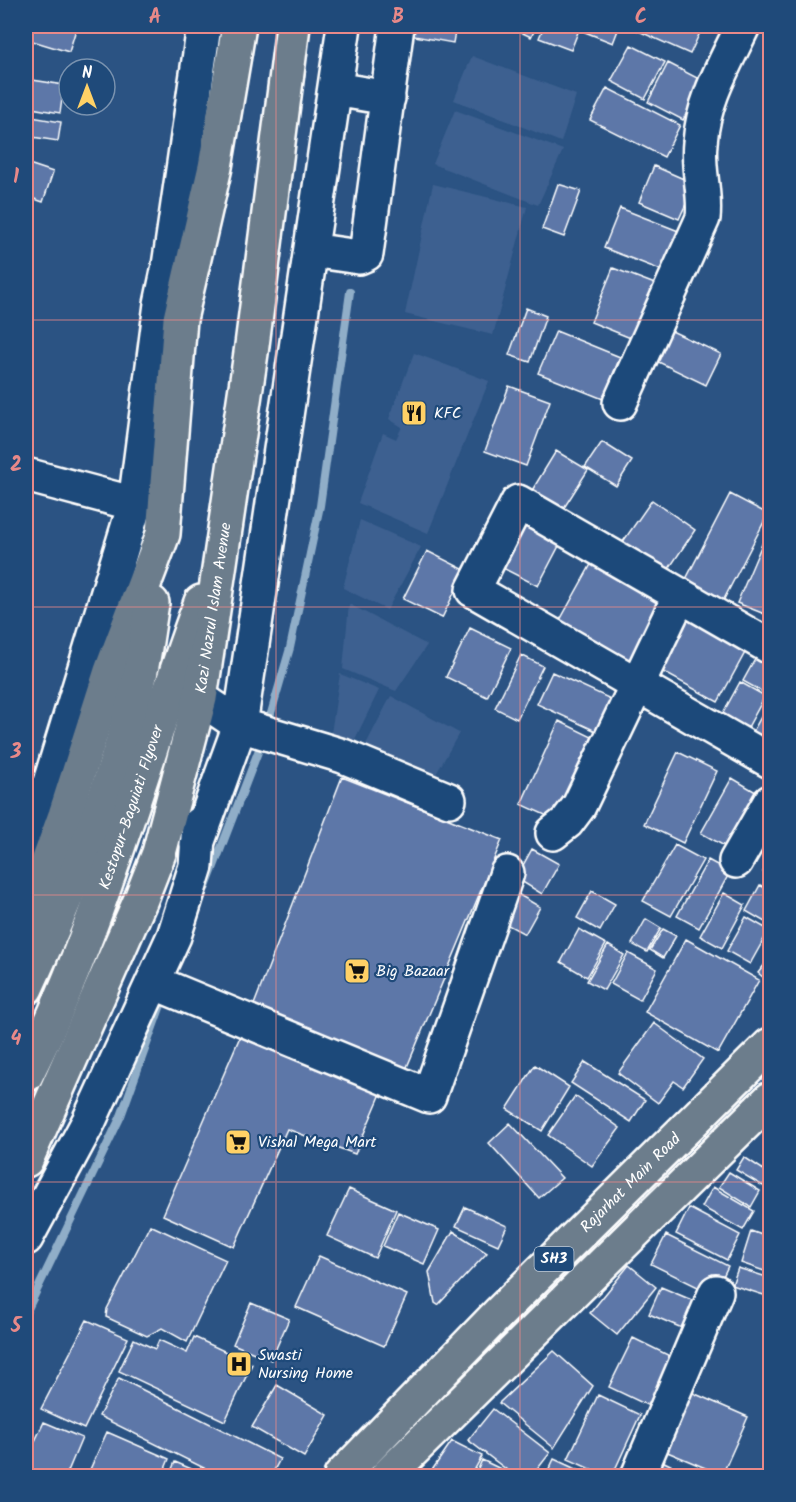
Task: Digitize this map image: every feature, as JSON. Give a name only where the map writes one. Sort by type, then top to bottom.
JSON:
[{"type":"main road","points":[[26,922],[65,815],[111,671],[163,534],[180,319],[215,167],[239,26]]},
{"type":"main road","name":"Kazi Nazrul Islam Avenue","points":[[26,1160],[159,853],[200,698],[225,536],[293,26]]},
{"type":"main road","name":"Kestopur-Baguiati Flyover","points":[[26,1075],[86,933],[137,688],[163,534]]},
{"type":"main road","name":"Kestopur-Baguiati Flyover","points":[[26,988],[61,911],[108,832],[174,673],[225,536]]},
{"type":"main road","name":"Rajarhat Main Road","points":[[347,1475],[499,1313],[771,1045]]},
{"type":"main road","name":"SH3","points":[[387,1476],[771,1099]]},
{"type":"street","points":[[26,861],[135,504],[161,304],[169,266],[204,26]]},
{"type":"street","points":[[197,844],[240,725],[344,26]]},
{"type":"street","points":[[311,250],[359,256],[366,254],[397,26]]},
{"type":"street","points":[[620,403],[703,218],[705,200],[699,146],[703,118],[710,95],[743,26]]},
{"type":"street","points":[[335,89],[388,98]]},
{"type":"street","points":[[26,475],[135,504]]},
{"type":"street","points":[[771,647],[518,502],[473,590],[771,761]]},
{"type":"street","points":[[553,833],[567,822],[579,806],[681,595]]},
{"type":"street","points":[[200,698],[240,725],[344,756],[449,800]]},
{"type":"street","points":[[26,1238],[90,1121],[174,936],[196,867],[200,806],[187,745]]},
{"type":"street","points":[[736,861],[771,802]]},
{"type":"street","points":[[153,982],[429,1095],[507,873]]},
{"type":"street","points":[[639,1476],[716,1292]]},
{"type":"shaded area","points":[[472,56],[576,95],[561,142],[454,100]]},
{"type":"shaded area","points":[[455,110],[563,150],[538,205],[433,164]]},
{"type":"shaded area","points":[[433,184],[527,207],[493,335],[405,314]]},
{"type":"shaded area","points":[[414,353],[489,381],[428,533],[358,503],[383,433],[396,439],[402,427],[389,419]]},
{"type":"shaded area","points":[[360,520],[421,547],[387,610],[343,588]]},
{"type":"shaded area","points":[[349,604],[427,645],[396,691],[343,669]]},
{"type":"shaded area","points":[[340,674],[379,690],[355,739],[339,747],[330,740]]},
{"type":"shaded area","points":[[391,696],[459,733],[430,785],[360,756]]},
{"type":"building","points":[[26,26],[77,26],[69,52],[26,39]]},
{"type":"building","points":[[405,26],[456,26],[453,43],[403,34]]},
{"type":"building","points":[[513,26],[537,26],[531,37],[512,28]]},
{"type":"building","points":[[544,26],[580,27],[571,50],[539,38]]},
{"type":"building","points":[[588,26],[607,26],[618,30],[613,43],[585,32]]},
{"type":"building","points":[[638,26],[703,26],[690,54],[636,30]]},
{"type":"building","points":[[631,45],[665,62],[645,99],[611,81]]},
{"type":"building","points":[[668,63],[703,81],[683,120],[648,102]]},
{"type":"building","points":[[26,79],[57,84],[57,112],[26,107]]},
{"type":"building","points":[[607,88],[680,125],[664,157],[590,120]]},
{"type":"building","points":[[26,116],[61,122],[58,141],[26,136]]},
{"type":"building","points":[[26,163],[53,172],[43,202],[26,196]]},
{"type":"building","points":[[654,166],[695,184],[679,219],[639,202]]},
{"type":"building","points":[[558,184],[581,191],[564,237],[542,229]]},
{"type":"building","points":[[620,208],[681,232],[666,272],[604,248]]},
{"type":"building","points":[[613,268],[660,286],[638,341],[591,322]]},
{"type":"building","points":[[526,308],[546,316],[530,362],[509,355]]},
{"type":"building","points":[[661,326],[721,354],[706,385],[646,356]]},
{"type":"building","points":[[556,331],[620,357],[603,399],[538,373]]},
{"type":"building","points":[[509,386],[550,401],[526,466],[485,451]]},
{"type":"building","points":[[602,442],[632,461],[616,486],[585,467]]},
{"type":"building","points":[[556,451],[588,470],[562,511],[531,492]]},
{"type":"building","points":[[730,494],[768,514],[722,603],[684,583]]},
{"type":"building","points":[[652,500],[695,530],[666,573],[622,543]]},
{"type":"building","points":[[518,520],[561,542],[538,586],[495,564]]},
{"type":"building","points":[[768,530],[770,531],[770,608],[767,615],[737,603]]},
{"type":"building","points":[[427,551],[465,570],[442,618],[403,599]]},
{"type":"building","points":[[594,559],[666,598],[630,662],[559,622]]},
{"type":"building","points":[[683,614],[747,649],[718,702],[654,667]]},
{"type":"building","points":[[470,628],[511,648],[487,697],[446,677]]},
{"type":"building","points":[[759,652],[770,659],[770,696],[743,681]]},
{"type":"building","points":[[521,655],[543,666],[517,719],[495,708]]},
{"type":"building","points":[[552,672],[613,700],[598,732],[537,704]]},
{"type":"building","points":[[740,682],[765,696],[742,738],[717,724]]},
{"type":"building","points":[[768,704],[770,705],[770,751],[749,739]]},
{"type":"building","points":[[559,721],[592,737],[554,819],[521,804]]},
{"type":"building","points":[[678,752],[717,771],[683,843],[644,824]]},
{"type":"building","name":"Big Bazaar","points":[[342,777],[502,840],[402,1079],[250,1015]]},
{"type":"building","points":[[732,778],[766,798],[735,852],[701,833]]},
{"type":"building","points":[[675,845],[703,860],[671,916],[643,901]]},
{"type":"building","points":[[532,849],[559,864],[542,894],[516,878]]},
{"type":"building","points":[[708,860],[730,872],[699,928],[677,916]]},
{"type":"building","points":[[770,863],[770,878],[763,872]]},
{"type":"building","points":[[760,885],[770,891],[770,925],[746,911]]},
{"type":"building","points":[[509,889],[540,907],[525,934],[493,917]]},
{"type":"building","points":[[592,891],[615,904],[600,931],[577,918]]},
{"type":"building","points":[[724,893],[745,905],[722,948],[700,936]]},
{"type":"building","points":[[746,917],[769,930],[750,964],[727,951]]},
{"type":"building","points":[[646,919],[661,928],[647,952],[632,944]]},
{"type":"building","points":[[579,929],[606,944],[587,977],[561,962]]},
{"type":"building","points":[[663,929],[676,936],[663,958],[650,950]]},
{"type":"building","points":[[686,939],[759,980],[718,1053],[645,1012]]},
{"type":"building","points":[[608,945],[624,955],[604,990],[587,981]]},
{"type":"building","points":[[628,953],[657,969],[640,1000],[611,984]]},
{"type":"building","points":[[770,958],[770,983],[758,973]]},
{"type":"building","points":[[654,1023],[703,1059],[683,1087],[674,1081],[658,1103],[618,1073]]},
{"type":"building","name":"Vishal Mega Mart","points":[[242,1032],[383,1089],[355,1154],[287,1129],[234,1247],[163,1215]]},
{"type":"building","points":[[585,1062],[645,1100],[631,1122],[571,1083]]},
{"type":"building","points":[[535,1065],[569,1087],[542,1131],[507,1109]]},
{"type":"building","points":[[575,1096],[620,1128],[592,1166],[548,1135]]},
{"type":"building","points":[[510,1123],[562,1178],[539,1198],[489,1143]]},
{"type":"building","points":[[744,1157],[770,1174],[763,1186],[736,1170]]},
{"type":"building","points":[[729,1172],[760,1191],[751,1207],[719,1187]]},
{"type":"building","points":[[713,1187],[754,1211],[743,1230],[702,1207]]},
{"type":"building","points":[[349,1189],[396,1210],[375,1258],[327,1236]]},
{"type":"building","points":[[465,1207],[507,1226],[498,1245],[456,1226]]},
{"type":"building","points":[[689,1208],[740,1235],[727,1260],[676,1234]]},
{"type":"building","points":[[398,1212],[439,1230],[424,1264],[383,1246]]},
{"type":"building","points":[[150,1225],[226,1260],[187,1342],[162,1328],[147,1336],[106,1317],[107,1309]]},
{"type":"building","points":[[453,1231],[487,1253],[438,1305],[435,1303],[429,1272]]},
{"type":"building","points":[[751,1231],[770,1238],[770,1273],[741,1263]]},
{"type":"building","points":[[666,1235],[728,1266],[714,1295],[651,1264]]},
{"type":"building","points":[[319,1256],[407,1295],[384,1346],[296,1307]]},
{"type":"building","points":[[629,1265],[656,1287],[617,1335],[590,1313]]},
{"type":"building","points":[[738,1268],[770,1278],[770,1297],[732,1285]]},
{"type":"building","points":[[661,1287],[701,1304],[689,1331],[649,1314]]},
{"type":"building","points":[[251,1303],[289,1319],[271,1360],[233,1344]]},
{"type":"building","points":[[87,1320],[128,1338],[84,1429],[41,1409]]},
{"type":"building","points":[[194,1337],[252,1364],[225,1421],[119,1371],[134,1339],[155,1349],[159,1340],[187,1353]]},
{"type":"building","points":[[633,1338],[674,1358],[651,1407],[609,1387]]},
{"type":"building","points":[[554,1351],[593,1386],[554,1448],[499,1403]]},
{"type":"building","points":[[119,1378],[280,1459],[271,1476],[220,1476],[99,1416]]},
{"type":"building","points":[[277,1385],[328,1415],[304,1457],[252,1427]]},
{"type":"building","points":[[684,1389],[748,1417],[722,1475],[658,1448]]},
{"type":"building","points":[[598,1395],[640,1415],[612,1476],[606,1476],[568,1459]]},
{"type":"building","points":[[493,1409],[550,1453],[532,1476],[515,1476],[468,1440]]},
{"type":"building","points":[[44,1422],[82,1438],[66,1476],[26,1476],[26,1460]]},
{"type":"building","points":[[107,1432],[169,1459],[162,1476],[87,1476]]},
{"type":"building","points":[[452,1441],[482,1456],[471,1476],[428,1476]]},
{"type":"building","points":[[554,1459],[591,1476],[546,1476]]},
{"type":"building","points":[[658,1459],[687,1473],[686,1476],[650,1476]]},
{"type":"building","points":[[482,1460],[507,1472],[506,1476],[475,1476]]},
{"type":"building","points":[[175,1462],[208,1476],[169,1476]]},
{"type":"waterway","points":[[267,727],[290,648],[320,506],[350,292]]},
{"type":"waterway","points":[[206,887],[263,739]]},
{"type":"waterway","points":[[26,1313],[121,1116],[165,994]]},
{"type":"place","name":"KFC","points":[[414,413]]},
{"type":"place","name":"Big Bazaar","points":[[357,971]]},
{"type":"place","name":"Vishal Mega Mart","points":[[238,1142]]},
{"type":"place","name":"Swasti Nursing Home","points":[[239,1364]]}]
